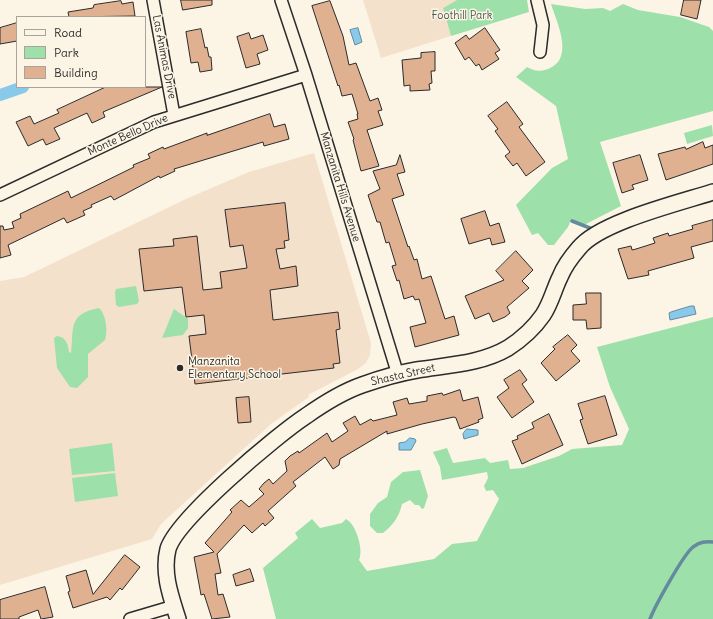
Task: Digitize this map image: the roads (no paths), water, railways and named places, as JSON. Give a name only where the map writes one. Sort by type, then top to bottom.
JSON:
[{"type":"street","name":"Las Animas Drive","points":[[153,0],[174,115]]},
{"type":"street","name":"Manzanita Hills Avenue","points":[[281,0],[306,76],[398,375]]},
{"type":"street","points":[[537,0],[543,25],[540,52]]},
{"type":"street","name":"Monte Bello Drive","points":[[0,194],[154,122],[306,76]]},
{"type":"street","name":"Shasta Street","points":[[176,612],[167,579],[168,549],[173,540],[193,515],[269,445],[305,417],[349,391],[414,370],[473,361],[499,353],[531,330],[544,314],[561,275],[579,247],[587,240],[613,225],[713,192]]},
{"type":"street","points":[[130,619],[176,612]]},
{"type":"water","points":[[358,28],[362,42],[355,45],[350,30]]},
{"type":"water","points":[[694,306],[696,314],[670,320],[669,313]]},
{"type":"water","points":[[467,429],[478,430],[478,435],[464,439],[463,434]]},
{"type":"water","points":[[410,438],[415,439],[416,441],[411,450],[399,450],[399,443],[405,442]]},
{"type":"waterway","points":[[0,95],[20,88]]},
{"type":"waterway","points":[[572,221],[595,230]]},
{"type":"waterway","points":[[650,619],[657,603],[688,552],[700,543],[713,542]]},
{"type":"place","name":"Manzanita Elementary School","points":[[180,368]]},
{"type":"park label","name":"Foothill Park","points":[[462,16]]}]
